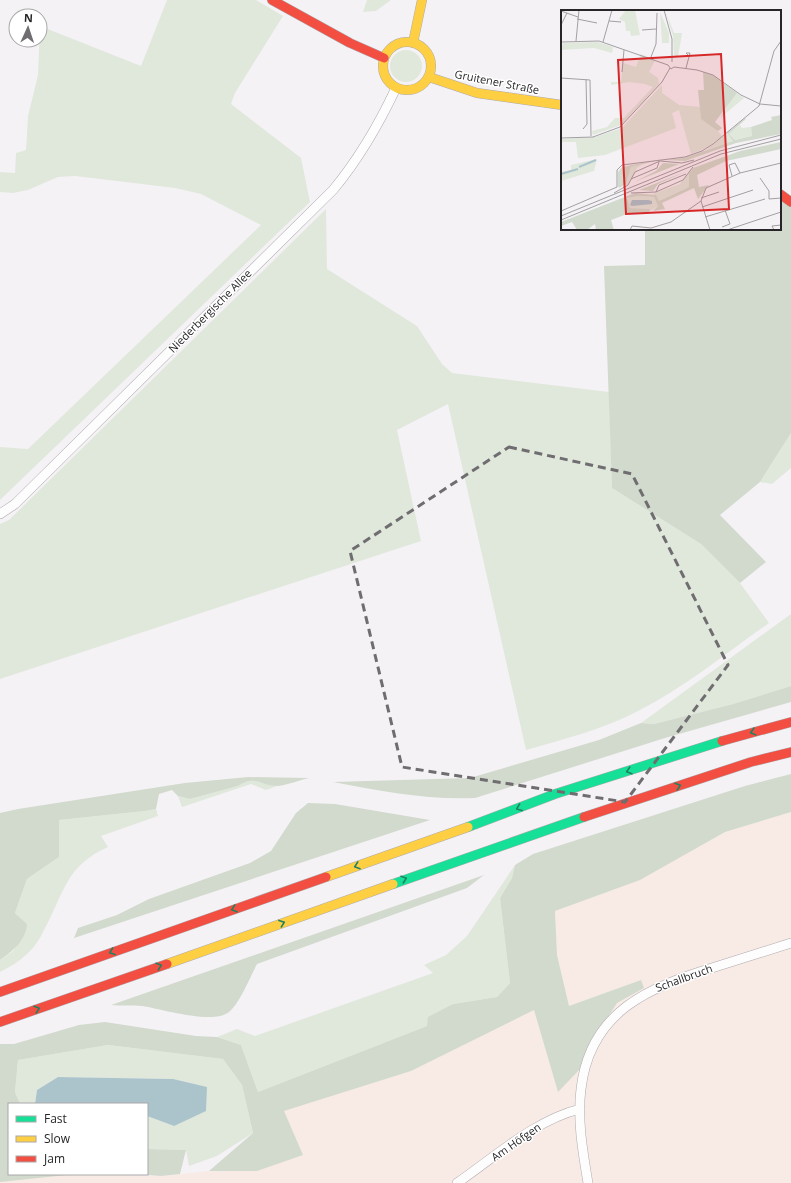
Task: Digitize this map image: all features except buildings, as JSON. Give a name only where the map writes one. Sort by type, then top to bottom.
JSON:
[{"type":"main road","points":[[272,0],[350,43],[384,58]]},
{"type":"main road","points":[[413,43],[422,0]]},
{"type":"main road","points":[[413,43],[424,49],[429,57],[431,66],[429,77],[421,86],[412,90],[401,90],[396,88],[385,76],[383,67],[384,58],[389,50],[397,44],[413,43]]},
{"type":"main road","name":"Gruitener Straße","points":[[429,77],[444,84],[484,94],[561,105]]},
{"type":"main road","points":[[781,195],[791,202]]},
{"type":"main road","points":[[0,992],[476,824],[555,794],[742,735],[791,722]]},
{"type":"main road","points":[[0,1022],[586,816],[751,762],[791,752]]},
{"type":"street","name":"Niederbergische Allee","points":[[0,514],[15,504],[333,190],[353,164],[388,105],[396,88]]},
{"type":"street","name":"Schallbruch","points":[[588,1183],[580,1109],[581,1088],[589,1056],[602,1032],[621,1010],[651,990],[676,979],[791,943]]},
{"type":"street","name":"Am Höfgen","points":[[457,1183],[544,1122],[563,1113],[580,1109]]},
{"type":"highlighted area","points":[[509,447],[632,474],[728,665],[625,802],[402,767],[350,551]]},
{"type":"shaded area","points":[[167,0],[256,0],[283,16],[235,93],[231,104],[301,158],[310,202],[0,500],[0,447],[28,449],[261,225],[201,194],[175,188],[75,176],[58,177],[28,190],[13,193],[0,192],[0,172],[15,173],[16,153],[26,150],[28,116],[38,75],[39,48],[48,48],[48,29],[141,66]]},
{"type":"shaded area","points":[[367,0],[391,0],[376,11],[363,12]]},
{"type":"shaded area","points":[[406,50],[415,53],[419,57],[422,66],[419,75],[415,79],[406,82],[397,79],[393,75],[390,66],[393,57],[397,53]]},
{"type":"shaded area","points":[[781,200],[791,207],[791,433],[760,482],[720,515],[766,562],[740,583],[701,544],[612,488],[604,266],[645,265],[645,230],[781,230]]},
{"type":"shaded area","points":[[326,209],[327,269],[417,326],[442,364],[452,373],[609,392],[612,488],[701,544],[740,583],[769,623],[705,670],[672,692],[638,711],[597,729],[526,750],[448,404],[397,430],[421,541],[0,679],[0,524],[9,520]]},
{"type":"shaded area","points":[[791,433],[791,468],[772,484],[760,482]]},
{"type":"shaded area","points":[[791,614],[791,686],[733,704],[654,724],[641,723]]},
{"type":"shaded area","points":[[791,686],[791,702],[665,738],[475,798],[439,798],[421,796],[386,792],[333,782],[470,778],[599,740],[641,723],[654,724],[733,704]]},
{"type":"shaded area","points":[[791,774],[791,812],[725,832],[640,880],[555,911],[557,955],[569,1006],[641,980],[644,988],[617,1003],[588,1048],[581,1068],[558,1092],[534,1010],[411,1071],[284,1111],[303,1155],[257,1171],[209,1171],[253,1133],[242,1085],[223,1059],[108,1045],[18,1060],[15,1092],[20,1103],[8,1103],[8,1175],[66,1175],[0,1182],[0,1044],[14,1044],[79,1025],[105,1022],[196,1036],[217,1037],[241,1045],[258,1092],[427,1026],[428,1017],[453,1004],[497,997],[510,983],[500,898],[512,878],[515,865],[533,854],[745,786]]},
{"type":"shaded area","points":[[248,777],[309,778],[278,786],[249,781],[238,786],[190,799],[178,796],[172,790],[159,794],[156,809],[59,820],[59,857],[27,879],[15,913],[27,924],[26,930],[18,945],[0,960],[0,813],[185,783]]},
{"type":"shaded area","points":[[256,780],[277,786],[266,790],[251,784],[182,807],[178,796],[190,799],[238,786],[244,782]]},
{"type":"shaded area","points":[[308,803],[335,804],[430,820],[74,938],[78,928],[117,915],[149,899],[250,863],[271,851],[296,813]]},
{"type":"shaded area","points":[[156,809],[158,816],[101,836],[108,847],[83,863],[74,872],[67,882],[41,936],[31,951],[22,959],[0,972],[0,960],[13,951],[27,924],[15,913],[27,879],[59,857],[59,820]]},
{"type":"shaded area","points":[[791,812],[791,1183],[0,1183],[10,1179],[63,1175],[161,1176],[209,1171],[257,1171],[302,1155],[284,1111],[411,1071],[534,1010],[558,1092],[617,1003],[641,980],[569,1006],[557,955],[555,911],[640,880],[725,832]]},
{"type":"shaded area","points":[[515,865],[512,878],[500,898],[510,983],[497,997],[453,1004],[427,1026],[258,1092],[241,1045],[217,1037],[237,1029],[255,1036],[433,973],[424,965],[446,955],[467,936]]},
{"type":"shaded area","points":[[484,875],[467,888],[257,964],[237,1003],[229,1012],[221,1016],[200,1017],[142,1006],[111,1005]]},
{"type":"shaded area","points":[[108,1045],[223,1059],[242,1085],[253,1133],[217,1156],[189,1166],[186,1150],[148,1149],[148,1116],[174,1126],[173,1079],[58,1077],[37,1090],[35,1103],[20,1103],[15,1092],[18,1060]]},
{"type":"shaded area","points":[[148,1149],[186,1150],[180,1174],[161,1176],[148,1175]]},
{"type":"water","points":[[58,1077],[173,1079],[207,1087],[206,1111],[174,1126],[148,1116],[148,1103],[35,1103],[37,1090]]},
{"type":"traffic: fast","points":[[468,827],[555,794],[722,741]]},
{"type":"traffic: fast","points":[[393,884],[584,817]]},
{"type":"traffic: slow","points":[[413,43],[422,0]]},
{"type":"traffic: slow","points":[[402,42],[412,42],[424,49],[431,61],[431,66],[431,71],[424,83],[412,90],[402,90],[394,86],[387,79],[383,71],[383,61],[387,53],[394,46],[402,42]]},
{"type":"traffic: slow","points":[[429,77],[477,93],[561,105]]},
{"type":"traffic: slow","points":[[326,877],[468,827]]},
{"type":"traffic: slow","points":[[167,964],[393,884]]},
{"type":"traffic: jam","points":[[272,0],[350,43],[384,58]]},
{"type":"traffic: jam","points":[[781,195],[791,202]]},
{"type":"traffic: jam","points":[[722,741],[791,722]]},
{"type":"traffic: jam","points":[[584,817],[751,762],[791,752]]},
{"type":"traffic: jam","points":[[0,992],[326,877]]},
{"type":"traffic: jam","points":[[0,1022],[167,964]]}]
